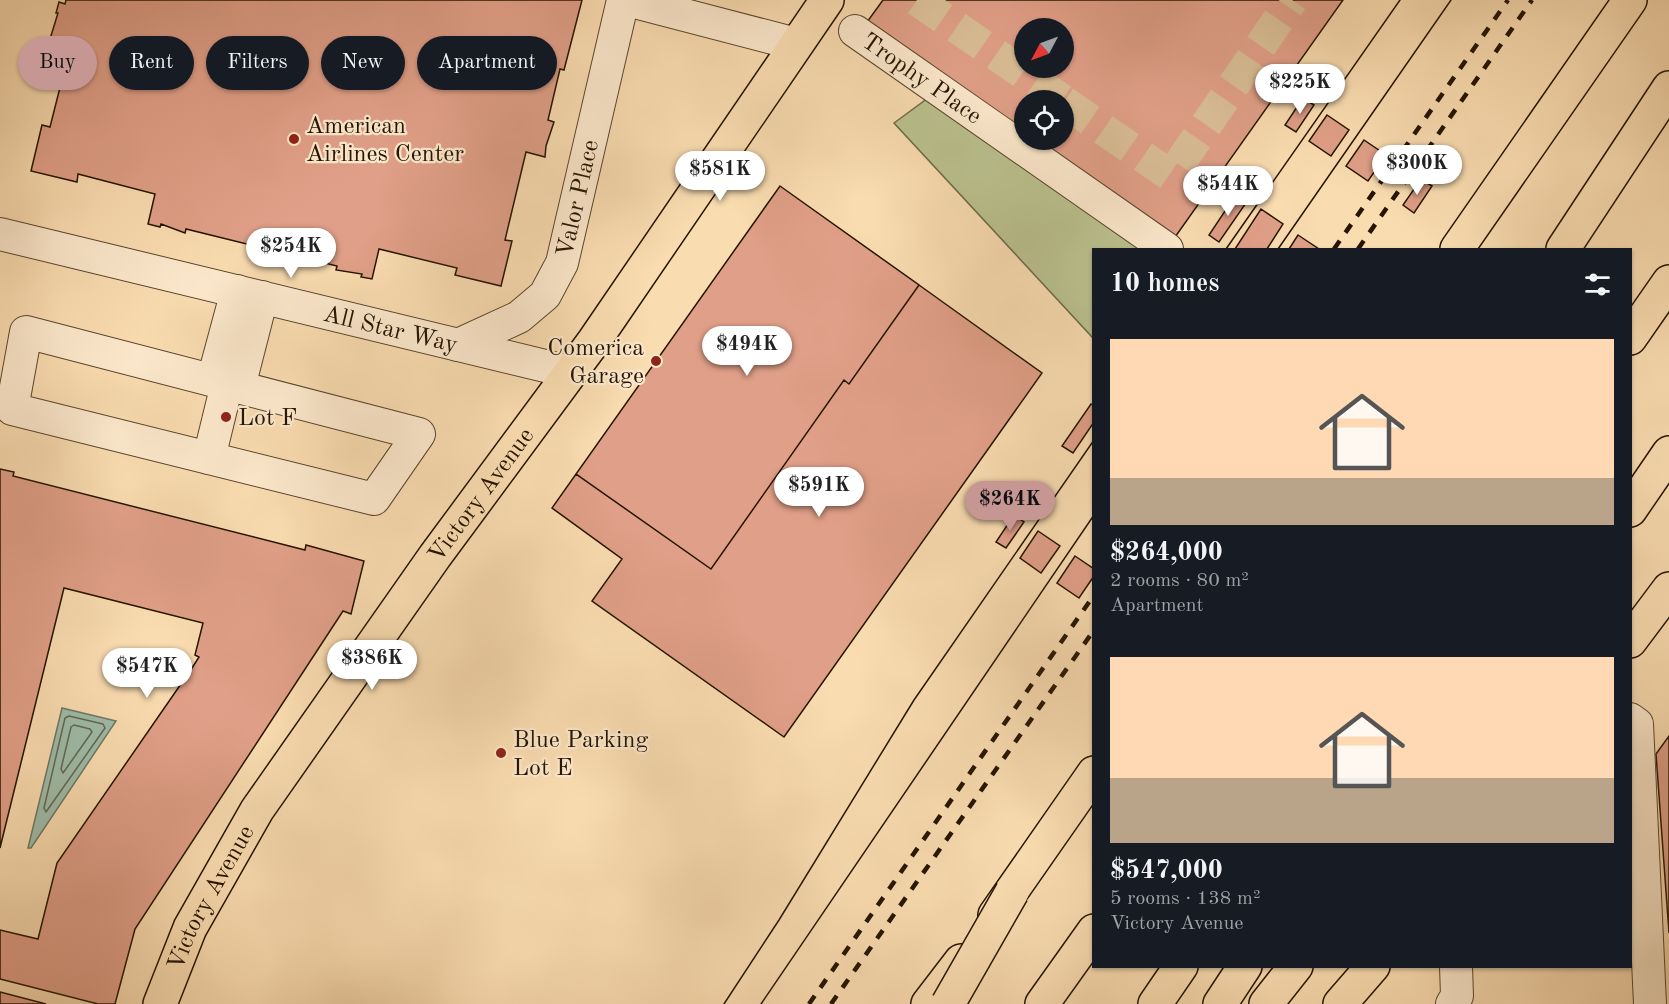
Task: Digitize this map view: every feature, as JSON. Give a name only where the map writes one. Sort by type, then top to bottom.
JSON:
[{"type":"main road","name":"Victory Avenue","points":[[160,1004],[190,928],[257,810],[435,556],[570,372],[827,0]]},
{"type":"main road","points":[[1458,248],[1630,0]]},
{"type":"main road","points":[[1564,248],[1669,88]]},
{"type":"main road","points":[[1632,335],[1669,282]]},
{"type":"main road","points":[[1632,507],[1669,453]]},
{"type":"main road","points":[[1632,639],[1669,589]]},
{"type":"main road","points":[[928,1004],[1012,892],[1092,776]]},
{"type":"main road","points":[[948,1004],[1092,807]]},
{"type":"main road","points":[[948,1004],[1012,892]]},
{"type":"main road","points":[[1042,1004],[1092,934]]},
{"type":"main road","points":[[1155,1004],[1180,968]]},
{"type":"main road","points":[[1220,1004],[1244,968]]},
{"type":"main road","points":[[1266,1004],[1294,968]]},
{"type":"main road","points":[[1340,1004],[1370,968]]},
{"type":"street","points":[[625,0],[796,44]]},
{"type":"street","name":"Valor Place","points":[[458,345],[519,317],[545,295],[562,263],[625,0]]},
{"type":"street","name":"Trophy Place","points":[[855,31],[1166,248]]},
{"type":"street","name":"All Star Way","points":[[0,234],[570,372]]},
{"type":"street","points":[[209,458],[249,294]]},
{"type":"street","points":[[26,332],[226,384],[419,434],[374,499],[12,409],[26,332]]},
{"type":"street","points":[[1632,720],[1637,724],[1650,1004]]},
{"type":"street","points":[[1452,1004],[1457,996],[1456,968]]},
{"type":"green space","points":[[935,93],[1158,248],[1092,248],[1092,337],[894,123]]},
{"type":"water","points":[[62,708],[116,721],[31,848],[28,848]]},
{"type":"building","name":"American Airlines Center","points":[[66,0],[582,0],[564,70],[560,69],[557,82],[557,36],[417,36],[417,90],[555,90],[548,120],[554,122],[545,157],[526,152],[505,240],[512,241],[501,286],[455,275],[457,268],[379,249],[372,279],[361,277],[362,274],[336,270],[337,266],[186,229],[185,233],[161,224],[160,227],[148,224],[155,194],[78,174],[77,182],[31,171],[42,125],[50,127],[59,90],[97,90],[97,36],[51,36],[59,2],[65,4]]},
{"type":"building","points":[[883,0],[1343,0],[1173,240],[1046,150],[1074,150],[1074,90],[1014,90],[1014,127],[867,22]]},
{"type":"building","points":[[1303,98],[1314,105],[1296,132],[1285,125]]},
{"type":"building","points":[[1327,115],[1349,130],[1331,156],[1309,141]]},
{"type":"building","points":[[1364,140],[1386,155],[1368,181],[1346,166]]},
{"type":"building","points":[[1421,179],[1432,186],[1414,213],[1403,205]]},
{"type":"building","points":[[780,186],[919,285],[849,384],[844,380],[711,569],[576,474]]},
{"type":"building","points":[[1237,193],[1248,200],[1219,242],[1209,235]]},
{"type":"building","points":[[1261,209],[1283,224],[1268,248],[1236,248]]},
{"type":"building","points":[[1298,235],[1318,248],[1290,248]]},
{"type":"building","points":[[919,285],[1042,373],[784,737],[592,601],[622,559],[552,508],[576,474],[711,569],[844,380],[849,384]]},
{"type":"building","points":[[1092,405],[1092,425],[1073,453],[1062,446]]},
{"type":"building","points":[[0,469],[14,472],[13,476],[305,550],[306,545],[364,561],[351,614],[343,611],[135,929],[115,1004],[98,1004],[0,979],[0,930],[38,939],[57,863],[199,657],[195,655],[203,623],[64,588],[0,848]]},
{"type":"building","points":[[1014,515],[1024,522],[1006,548],[996,542]]},
{"type":"building","points":[[1038,531],[1060,546],[1041,573],[1020,558]]},
{"type":"building","points":[[1075,556],[1092,568],[1092,579],[1079,598],[1057,583]]},
{"type":"building","points":[[1669,736],[1669,933],[1656,754]]},
{"type":"building","points":[[0,992],[46,1004],[0,1004]]},
{"type":"tunnel","points":[[917,0],[1048,90]]},
{"type":"tunnel","points":[[1074,109],[1171,176],[1292,0]]},
{"type":"tram line","points":[[1227,248],[1400,0]]},
{"type":"tram line","points":[[1279,248],[1451,0]]},
{"type":"tram line","points":[[724,1004],[779,920],[914,700],[1092,443]]},
{"type":"tram line","points":[[761,1004],[1092,518]]},
{"type":"railway","points":[[1335,248],[1508,0]]},
{"type":"railway","points":[[1359,248],[1532,0]]},
{"type":"railway","points":[[809,1004],[1092,598]]},
{"type":"railway","points":[[831,1004],[1092,633]]},
{"type":"place","name":"American Airlines Center","points":[[294,139]]},
{"type":"place","name":"Comerica Garage","points":[[656,361]]},
{"type":"place","name":"Lot F","points":[[226,417]]},
{"type":"place","name":"Blue Parking Lot E","points":[[501,753]]}]
